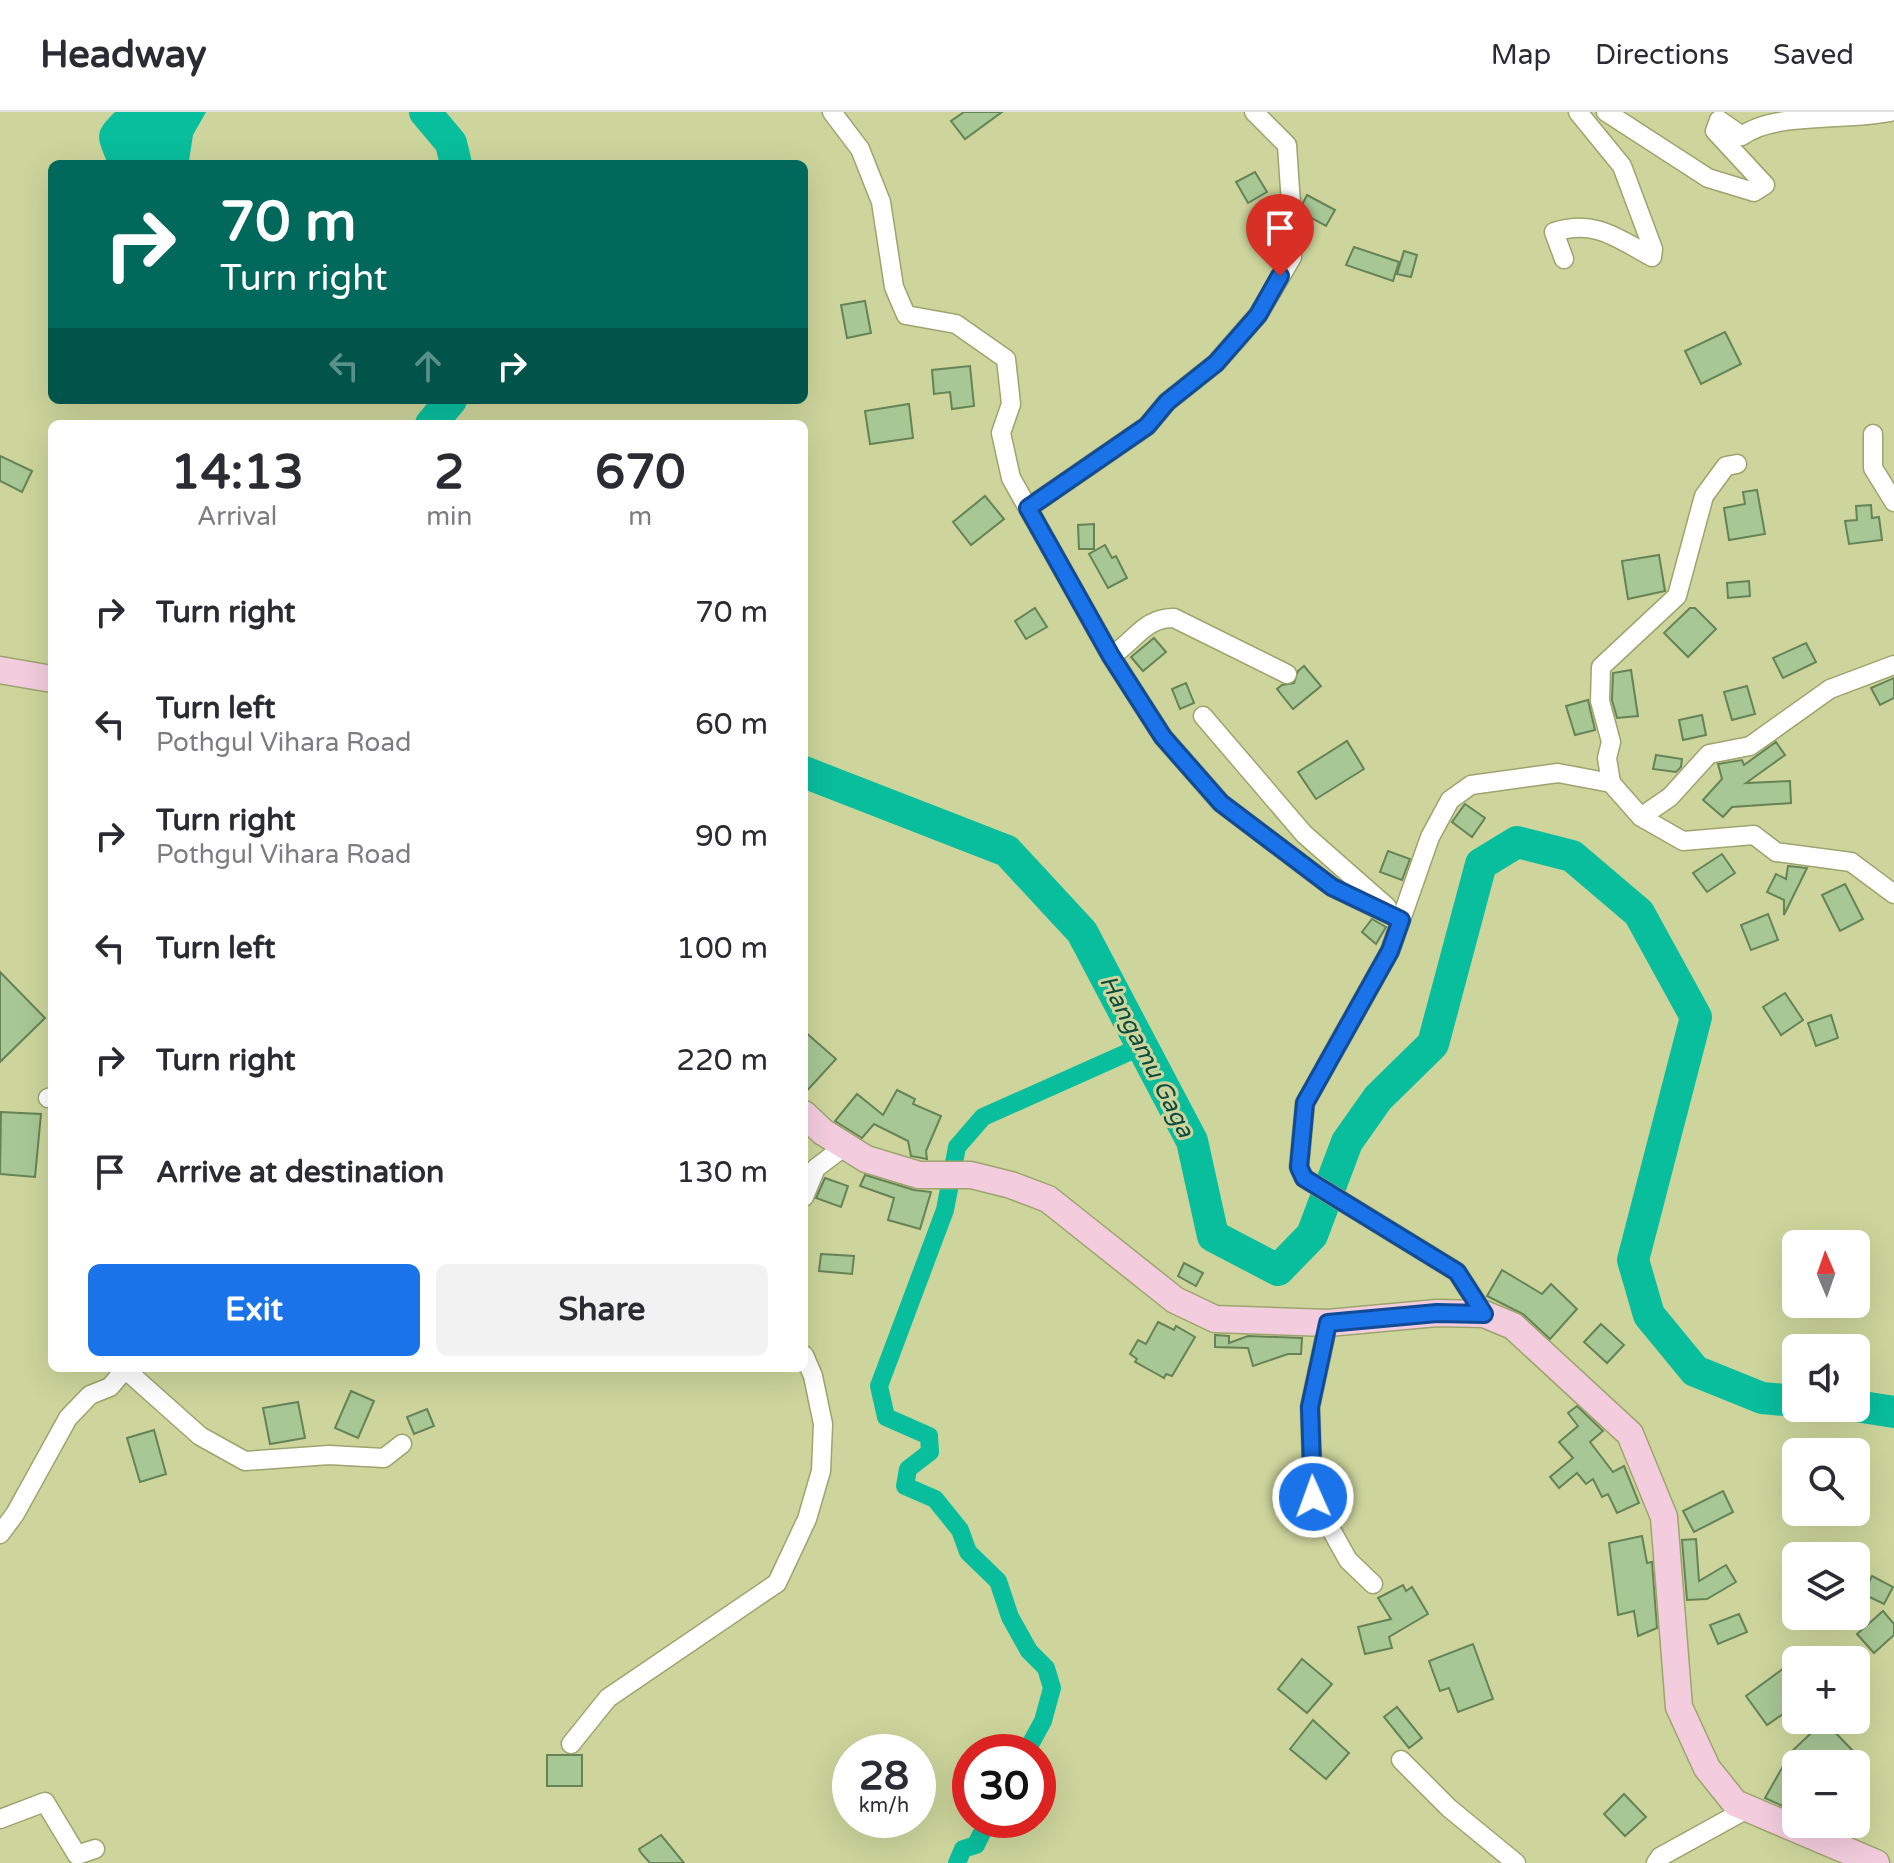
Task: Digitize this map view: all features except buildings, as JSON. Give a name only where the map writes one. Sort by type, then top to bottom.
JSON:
[{"type":"street","points":[[832,112],[860,149],[881,202],[894,287],[906,315],[956,324],[1006,359],[1011,404],[1001,433],[1011,478],[1111,656],[1163,737],[1221,803],[1332,887],[1401,920]]},
{"type":"street","points":[[1028,508],[1147,426],[1167,402],[1216,363],[1258,315],[1292,257],[1287,145],[1254,112]]},
{"type":"street","points":[[1564,259],[1554,232],[1574,226],[1600,229],[1652,257],[1653,249],[1622,166],[1578,112]]},
{"type":"street","points":[[1606,112],[1708,178],[1754,192],[1765,185],[1715,131],[1719,120],[1742,136],[1751,125],[1774,117],[1890,112]]},
{"type":"street","points":[[1873,434],[1873,468],[1894,502]]},
{"type":"street","points":[[1737,464],[1726,466],[1704,496],[1677,596],[1601,667],[1600,701],[1611,742],[1607,758],[1611,783],[1641,817],[1683,841],[1754,835],[1776,852],[1851,862],[1894,894]]},
{"type":"street","points":[[1111,656],[1124,648],[1144,627],[1161,618],[1174,618],[1287,674]]},
{"type":"street","points":[[1641,817],[1670,797],[1709,754],[1750,746],[1830,689],[1894,665]]},
{"type":"street","points":[[0,670],[48,678]]},
{"type":"street","points":[[1203,716],[1304,834],[1401,920]]},
{"type":"street","points":[[1484,1314],[1457,1272],[1304,1178],[1299,1167],[1305,1103],[1390,951],[1430,837],[1450,800],[1471,785],[1558,773],[1611,783]]},
{"type":"street","points":[[808,1118],[823,1132],[866,1159],[919,1175],[971,1175],[1048,1199],[1175,1300],[1215,1319],[1328,1323],[1437,1313],[1484,1314],[1513,1326],[1630,1434],[1664,1517],[1679,1707],[1707,1768],[1735,1803],[1876,1863]]},
{"type":"street","points":[[808,1187],[816,1168],[845,1146]]},
{"type":"street","points":[[1328,1323],[1310,1407],[1313,1497],[1348,1560],[1373,1584]]},
{"type":"street","points":[[571,1744],[608,1698],[777,1583],[807,1519],[821,1471],[823,1424],[808,1364]]},
{"type":"street","points":[[0,1534],[15,1514],[68,1418],[90,1395],[110,1387],[123,1372]]},
{"type":"street","points":[[129,1372],[200,1436],[245,1461],[329,1455],[384,1458],[402,1444]]},
{"type":"street","points":[[1401,1760],[1449,1808],[1516,1863]]},
{"type":"street","points":[[0,1819],[45,1802],[77,1855],[95,1849]]},
{"type":"street","points":[[1656,1863],[1660,1857],[1747,1809]]},
{"type":"water","points":[[115,112],[206,112],[193,135],[189,160],[106,160],[99,136],[103,125]]},
{"type":"waterway","name":"Hangamu Gaga","points":[[425,112],[451,143],[455,160]]},
{"type":"waterway","name":"Hangamu Gaga","points":[[434,420],[448,404]]},
{"type":"waterway","name":"Hangamu Gaga","points":[[808,774],[1007,851],[1082,932],[1192,1141],[1213,1236],[1278,1270],[1312,1235],[1347,1142],[1378,1098],[1433,1044],[1481,864],[1517,842],[1572,856],[1639,913],[1696,1017],[1633,1260],[1649,1315],[1695,1371],[1762,1398],[1782,1400]]},
{"type":"waterway","points":[[1036,1734],[1043,1721],[1052,1688],[1046,1668],[1029,1651],[1010,1617],[998,1581],[968,1552],[960,1530],[935,1499],[905,1486],[908,1469],[930,1452],[929,1436],[886,1417],[879,1386],[945,1210],[957,1147],[983,1117],[1140,1047]]},
{"type":"waterway","name":"Hangamu Gaga","points":[[1870,1408],[1894,1412]]},
{"type":"waterway","points":[[957,1863],[963,1849],[976,1845],[979,1838]]},
{"type":"route","points":[[1280,276],[1258,315],[1216,363],[1167,402],[1147,426],[1028,508],[1111,656],[1163,737],[1221,803],[1332,887],[1401,920],[1390,951],[1305,1103],[1299,1167],[1304,1178],[1457,1272],[1484,1314],[1437,1313],[1328,1323],[1310,1407],[1313,1497]]}]
